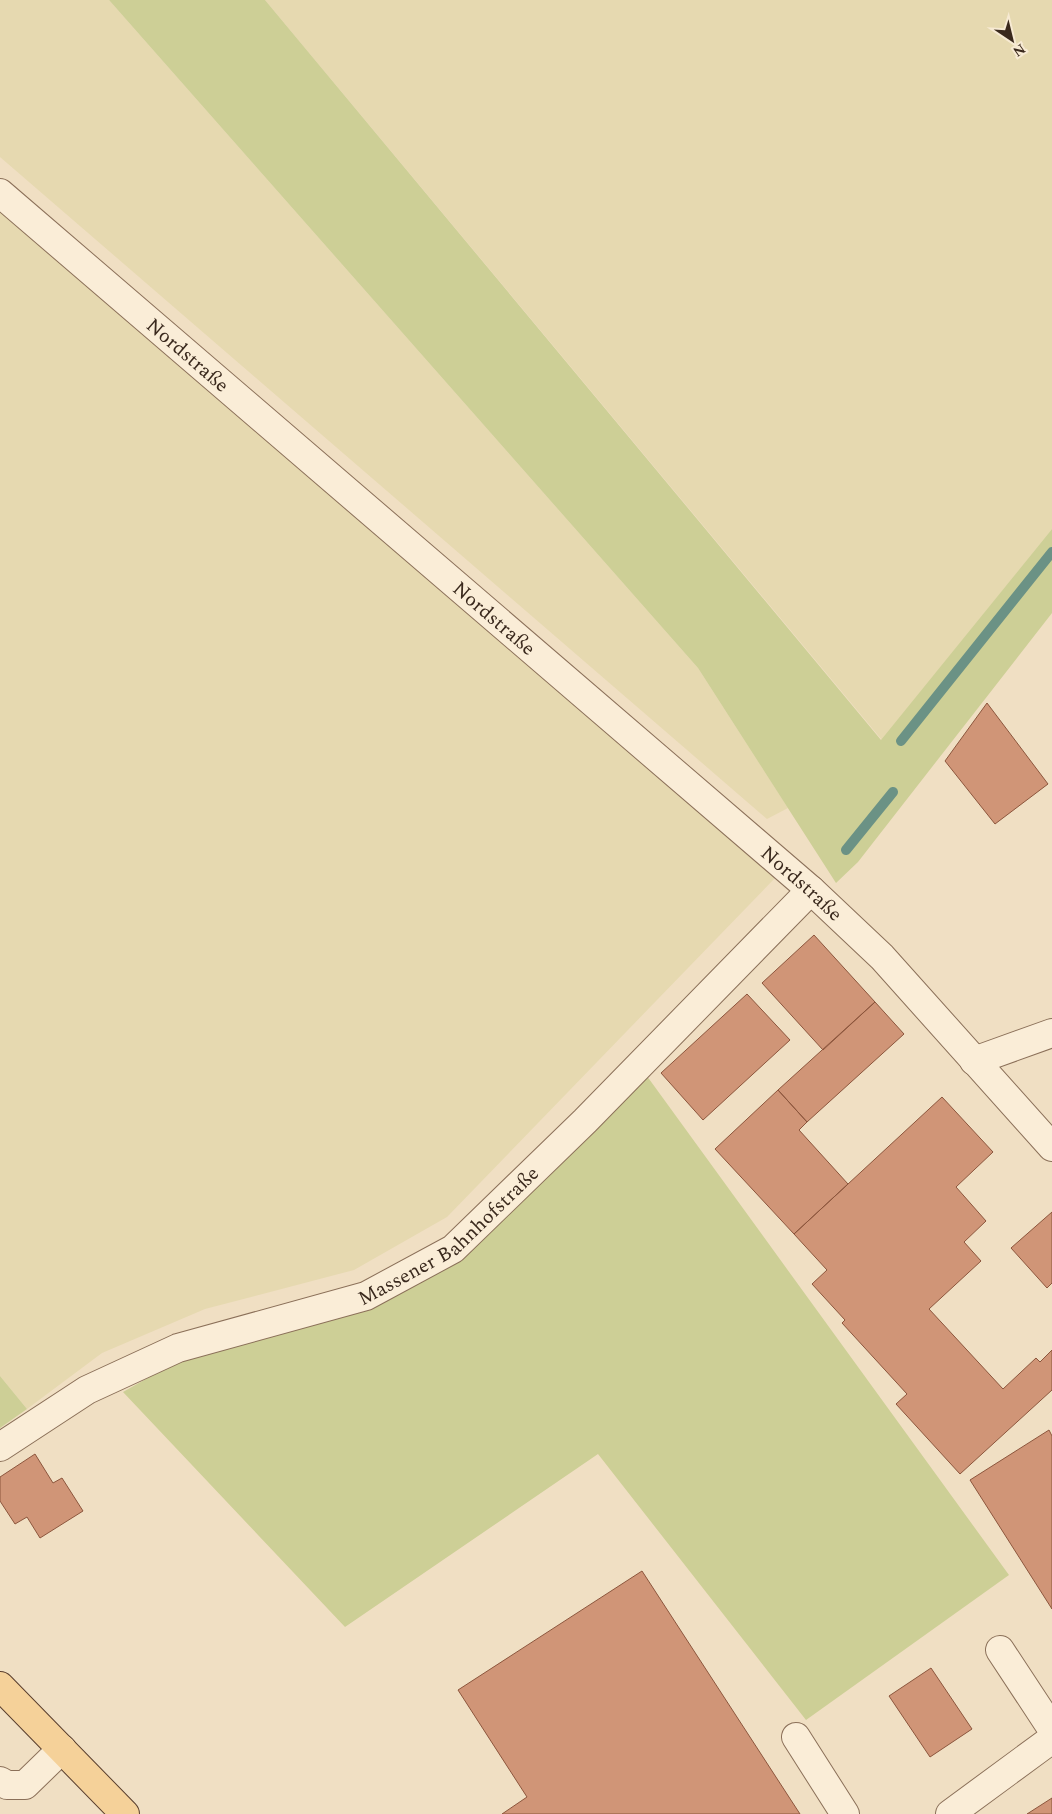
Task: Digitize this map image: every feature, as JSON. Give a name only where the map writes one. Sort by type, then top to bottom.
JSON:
[{"type":"main road","points":[[0,1686],[125,1814]]},
{"type":"street","name":"Nordstraße","points":[[0,193],[811,890],[882,957],[1052,1147]]},
{"type":"street","name":"Massener Bahnhofstraße","points":[[0,1447],[87,1390],[178,1348],[366,1296],[453,1249],[585,1121],[811,890]]},
{"type":"street","points":[[974,1060],[1052,1033]]},
{"type":"street","points":[[1000,1650],[1052,1729]]},
{"type":"street","points":[[796,1737],[845,1814]]},
{"type":"street","points":[[950,1814],[1052,1739]]},
{"type":"street","points":[[0,1781],[7,1785],[25,1786],[62,1748]]},
{"type":"shaded area","points":[[0,0],[109,0],[698,668],[788,808],[767,819],[0,157]]},
{"type":"shaded area","points":[[265,0],[1052,0],[1052,529],[882,740]]},
{"type":"shaded area","points":[[0,209],[776,877],[447,1217],[354,1270],[205,1309],[102,1353],[27,1409],[0,1376]]},
{"type":"green space","points":[[109,0],[265,0],[881,740],[1052,529],[1052,613],[858,862],[836,883],[698,668]]},
{"type":"green space","points":[[644,1072],[1009,1575],[806,1720],[598,1454],[345,1627],[123,1392],[190,1354],[371,1308]]},
{"type":"green space","points":[[0,1376],[27,1409],[0,1428]]},
{"type":"building","points":[[987,703],[1048,784],[995,824],[945,761]]},
{"type":"building","points":[[814,935],[875,1002],[823,1050],[762,983]]},
{"type":"building","points":[[747,994],[790,1040],[703,1120],[661,1073]]},
{"type":"building","points":[[875,1002],[904,1034],[807,1122],[778,1090]]},
{"type":"building","points":[[778,1090],[807,1122],[799,1130],[848,1184],[794,1234],[715,1149]]},
{"type":"building","points":[[942,1097],[993,1152],[956,1187],[986,1221],[964,1242],[981,1261],[929,1309],[1003,1389],[1036,1358],[1040,1362],[1052,1350],[1052,1390],[960,1474],[896,1404],[907,1394],[842,1323],[845,1320],[812,1284],[827,1270],[794,1234]]},
{"type":"building","points":[[1052,1212],[1052,1283],[1047,1288],[1011,1248]]},
{"type":"building","points":[[1049,1430],[1052,1436],[1052,1609],[970,1480]]},
{"type":"building","points":[[35,1454],[53,1483],[62,1478],[83,1511],[40,1538],[27,1517],[15,1524],[0,1501],[0,1477]]},
{"type":"building","points":[[642,1571],[800,1814],[502,1814],[527,1797],[458,1690]]},
{"type":"building","points":[[931,1668],[972,1729],[930,1757],[889,1696]]},
{"type":"building","points":[[1052,1798],[1052,1814],[1027,1814]]},
{"type":"waterway","points":[[901,741],[1052,552]]},
{"type":"waterway","points":[[846,850],[893,792]]}]
